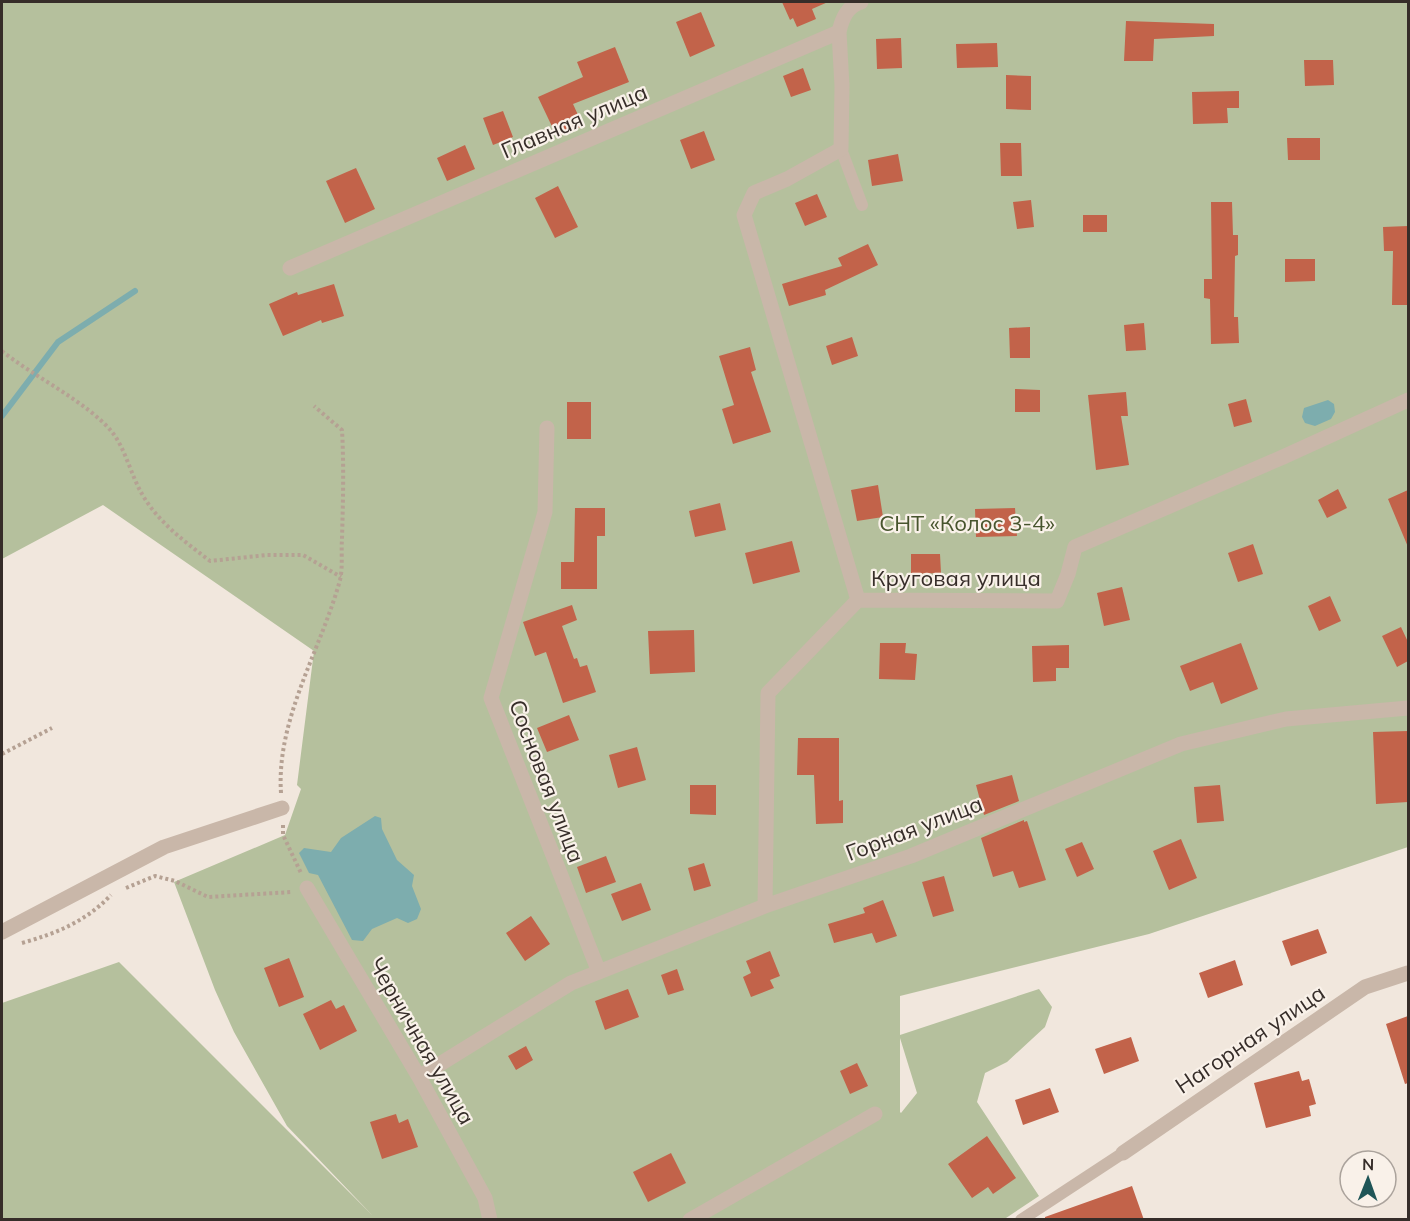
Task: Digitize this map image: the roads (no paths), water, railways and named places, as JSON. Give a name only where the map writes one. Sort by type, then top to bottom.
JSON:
[{"type":"street","points":[[841,148],[842,86],[839,32],[843,16],[856,3],[861,2]]},
{"type":"street","name":"Главная улица","points":[[290,268],[839,32]]},
{"type":"street","name":"Круговая улица","points":[[841,148],[787,179],[754,193],[744,215],[858,600],[1057,602],[1075,547],[1408,400]]},
{"type":"street","name":"Сосновая улица","points":[[547,428],[545,512],[491,698],[599,972]]},
{"type":"street","points":[[765,906],[768,693],[858,600]]},
{"type":"street","name":"Горная улица","points":[[419,1077],[571,983],[765,906],[911,856],[1181,744],[1286,719],[1408,708]]},
{"type":"street","points":[[2,932],[164,847],[282,808]]},
{"type":"street","name":"Черничная улица","points":[[302,890],[419,1077],[485,1198],[490,1220]]},
{"type":"street","name":"Нагорная улица","points":[[1123,1153],[1365,987],[1408,973]]},
{"type":"street","points":[[690,1220],[875,1114]]},
{"type":"lane","points":[[841,148],[862,205]]},
{"type":"lane","points":[[1021,1220],[1123,1153]]},
{"type":"water","points":[[1328,400],[1334,404],[1335,412],[1331,419],[1315,426],[1305,423],[1302,417],[1304,408]]},
{"type":"water","points":[[375,816],[381,818],[382,829],[397,860],[414,875],[412,886],[421,909],[417,919],[408,923],[397,918],[372,929],[363,941],[352,940],[318,875],[309,873],[299,853],[304,848],[331,852],[341,838]]},
{"type":"waterway","points":[[2,416],[58,342],[135,291]]},
{"type":"park label","name":"СНТ «Колос 3-4»","points":[[967,523]]}]
